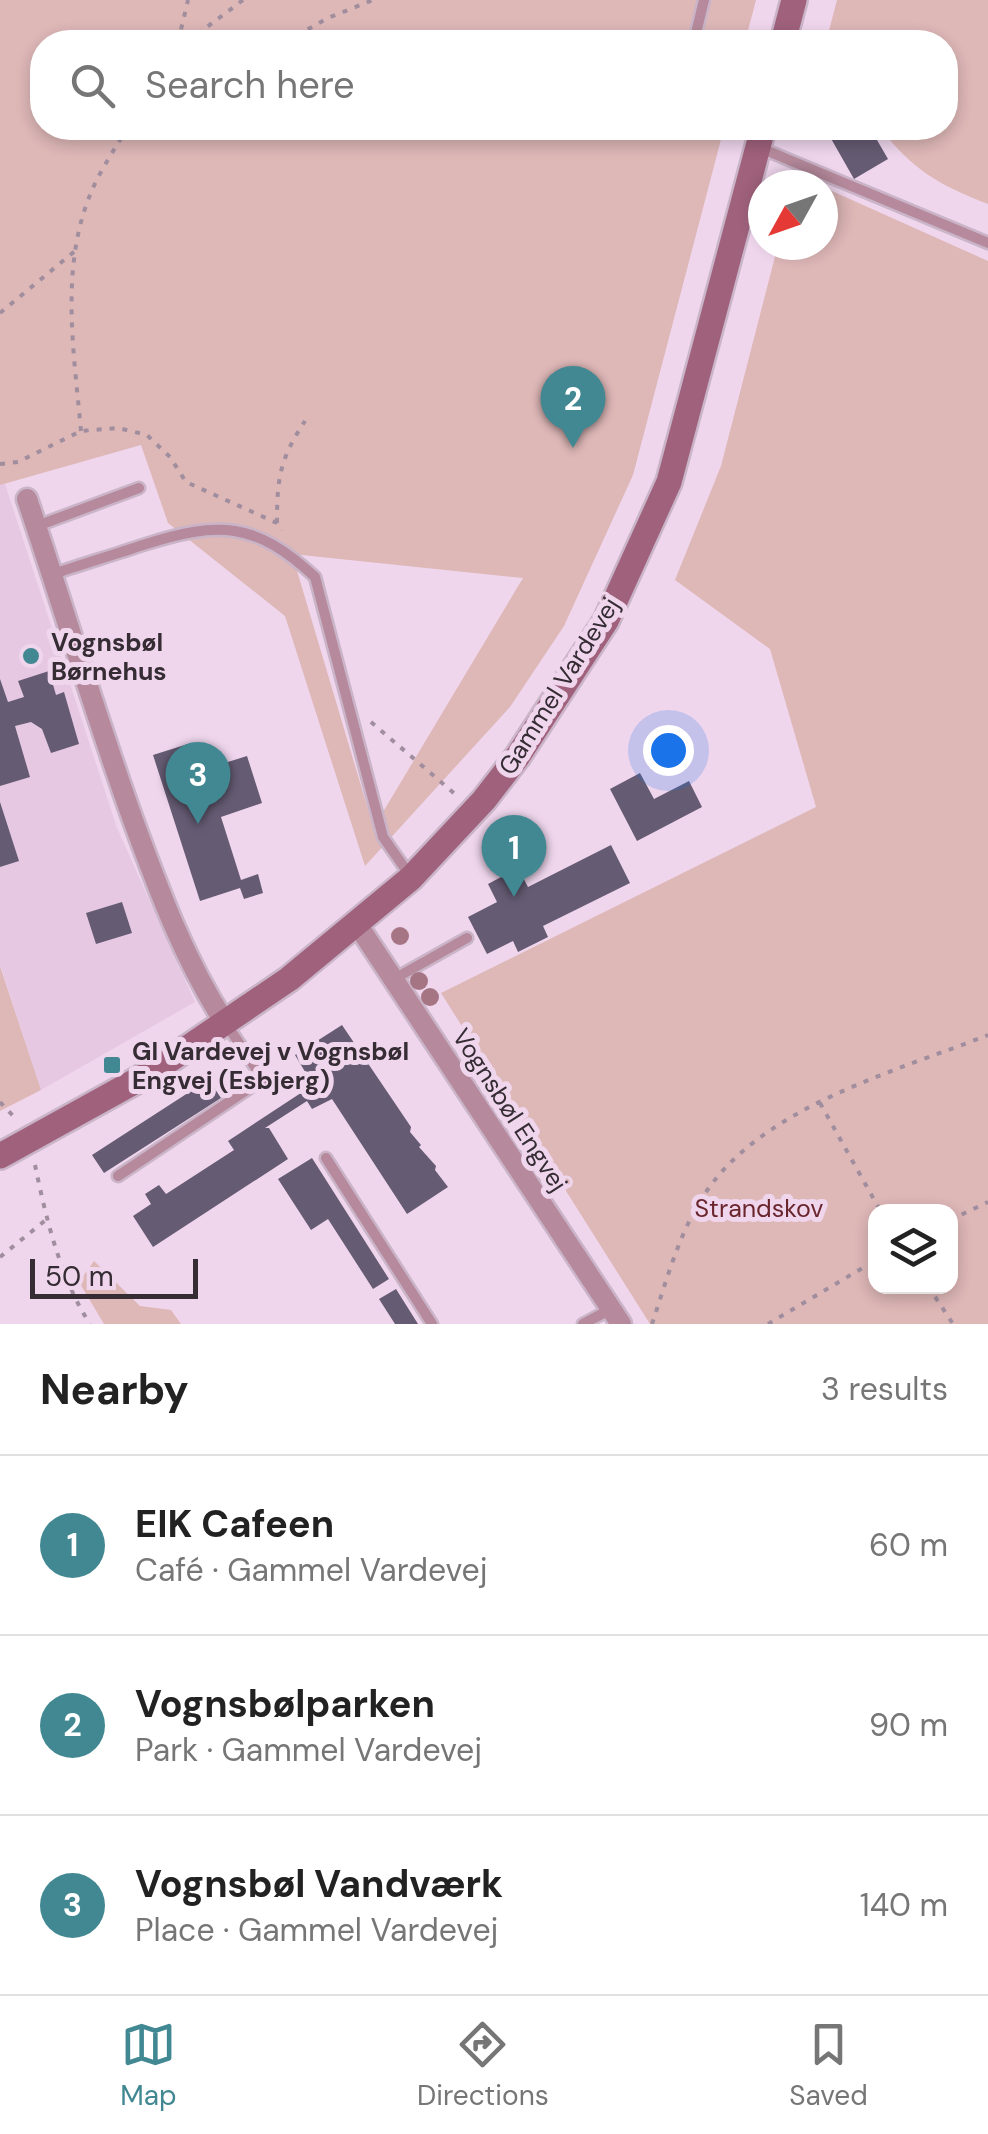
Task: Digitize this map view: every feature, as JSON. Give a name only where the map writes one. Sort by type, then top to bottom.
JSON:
[{"type":"street","points":[[786,30],[794,0]]},
{"type":"street","name":"Gammel Vardevej","points":[[0,1156],[152,1072],[289,979],[412,878],[518,756],[606,620],[669,482],[760,140]]},
{"type":"street","points":[[26,499],[162,900],[187,960],[225,1022]]},
{"type":"street","name":"Vognsbøl Engvej","points":[[357,924],[616,1317]]},
{"type":"lane","points":[[697,30],[704,0]]},
{"type":"lane","points":[[767,140],[988,243]]},
{"type":"lane","points":[[36,526],[139,488]]},
{"type":"lane","points":[[52,574],[192,529],[226,528],[260,537],[290,553],[316,577],[382,837],[412,878]]},
{"type":"lane","points":[[394,979],[467,938]]},
{"type":"lane","points":[[118,1176],[263,1079],[225,1022]]},
{"type":"lane","points":[[326,1158],[432,1324]]},
{"type":"lane","points":[[583,1324],[616,1317]]},
{"type":"path","points":[[181,30],[188,0]]},
{"type":"path","points":[[203,30],[243,0]]},
{"type":"path","points":[[306,30],[372,0]]},
{"type":"path","points":[[81,431],[71,318],[75,251],[90,194],[121,140]]},
{"type":"path","points":[[0,314],[75,251]]},
{"type":"path","points":[[277,523],[277,478],[286,451],[304,421]]},
{"type":"path","points":[[0,464],[18,462],[81,431],[118,428],[147,436],[170,457],[186,482],[277,523],[286,536]]},
{"type":"path","points":[[348,703],[510,840],[518,868]]},
{"type":"path","points":[[652,1324],[672,1264],[702,1197],[736,1154],[819,1102],[988,1034]]},
{"type":"path","points":[[819,1102],[877,1204]]},
{"type":"path","points":[[30,1140],[46,1219],[79,1308],[90,1324]]},
{"type":"path","points":[[958,1216],[988,1202]]},
{"type":"path","points":[[0,1257],[46,1219]]},
{"type":"path","points":[[768,1324],[868,1265]]},
{"type":"path","points":[[933,1294],[953,1324]]},
{"type":"shaded area","name":"Vognsbøl Børnehus","points":[[5,484],[117,828],[195,1002],[41,1090],[0,964],[0,485]]},
{"type":"green space","points":[[0,0],[756,0],[748,30],[30,30],[30,140],[721,140],[633,475],[564,626],[510,707],[365,866],[285,616],[168,523],[141,445],[0,485]],"holes":[[[292,554],[523,578],[374,827]]]},
{"type":"green space","points":[[837,0],[988,0],[988,204],[928,175],[891,140],[958,140],[958,30],[829,30]]},
{"type":"green space","name":"Strandskov","points":[[838,194],[988,261],[988,1324],[650,1324],[441,993],[816,807],[770,649],[675,580],[721,466],[774,260],[838,260]]},
{"type":"green space","points":[[0,966],[41,1090],[0,1111]]},
{"type":"green space","points":[[94,1261],[140,1306],[171,1310],[181,1324],[104,1324],[79,1282]]},
{"type":"building","points":[[832,140],[877,140],[888,159],[854,179]]},
{"type":"building","points":[[49,671],[56,695],[64,692],[79,744],[51,753],[42,729],[31,722],[15,726],[30,777],[0,786],[0,679],[8,702],[24,697],[18,681]]},
{"type":"building","points":[[191,743],[199,771],[247,756],[262,803],[221,817],[241,880],[258,874],[263,893],[244,899],[240,888],[200,901],[153,755]]},
{"type":"building","points":[[640,773],[654,799],[689,781],[702,807],[637,841],[610,789]]},
{"type":"building","points":[[0,802],[19,861],[0,867]]},
{"type":"building","points":[[611,845],[630,883],[543,926],[548,937],[518,952],[513,941],[487,954],[468,917],[497,902],[488,884],[518,868],[528,887]]},
{"type":"building","points":[[122,902],[132,933],[96,944],[86,913]]},
{"type":"building","points":[[342,1025],[448,1187],[407,1214],[332,1099],[312,1109],[307,1101],[265,1128],[269,1128],[288,1159],[153,1247],[133,1216],[151,1204],[145,1194],[159,1185],[166,1194],[234,1150],[228,1141],[313,1085],[295,1055]]},
{"type":"building","points":[[225,1069],[231,1079],[215,1089],[221,1098],[104,1173],[92,1155]]},
{"type":"building","points":[[312,1158],[389,1279],[373,1289],[328,1219],[311,1230],[278,1179]]},
{"type":"building","points":[[396,1289],[418,1324],[395,1324],[379,1299]]},
{"type":"place","name":"Vognsbølparken","points":[[573,448]]},
{"type":"place","name":"Vognsbøl Børnehus","points":[[31,656]]},
{"type":"place","name":"Vognsbøl Vandværk","points":[[198,824]]},
{"type":"place","name":"EIK Cafeen","points":[[514,897]]},
{"type":"place","name":"Gl Vardevej v Vognsbøl Engvej (Esbjerg)","points":[[112,1065]]}]
